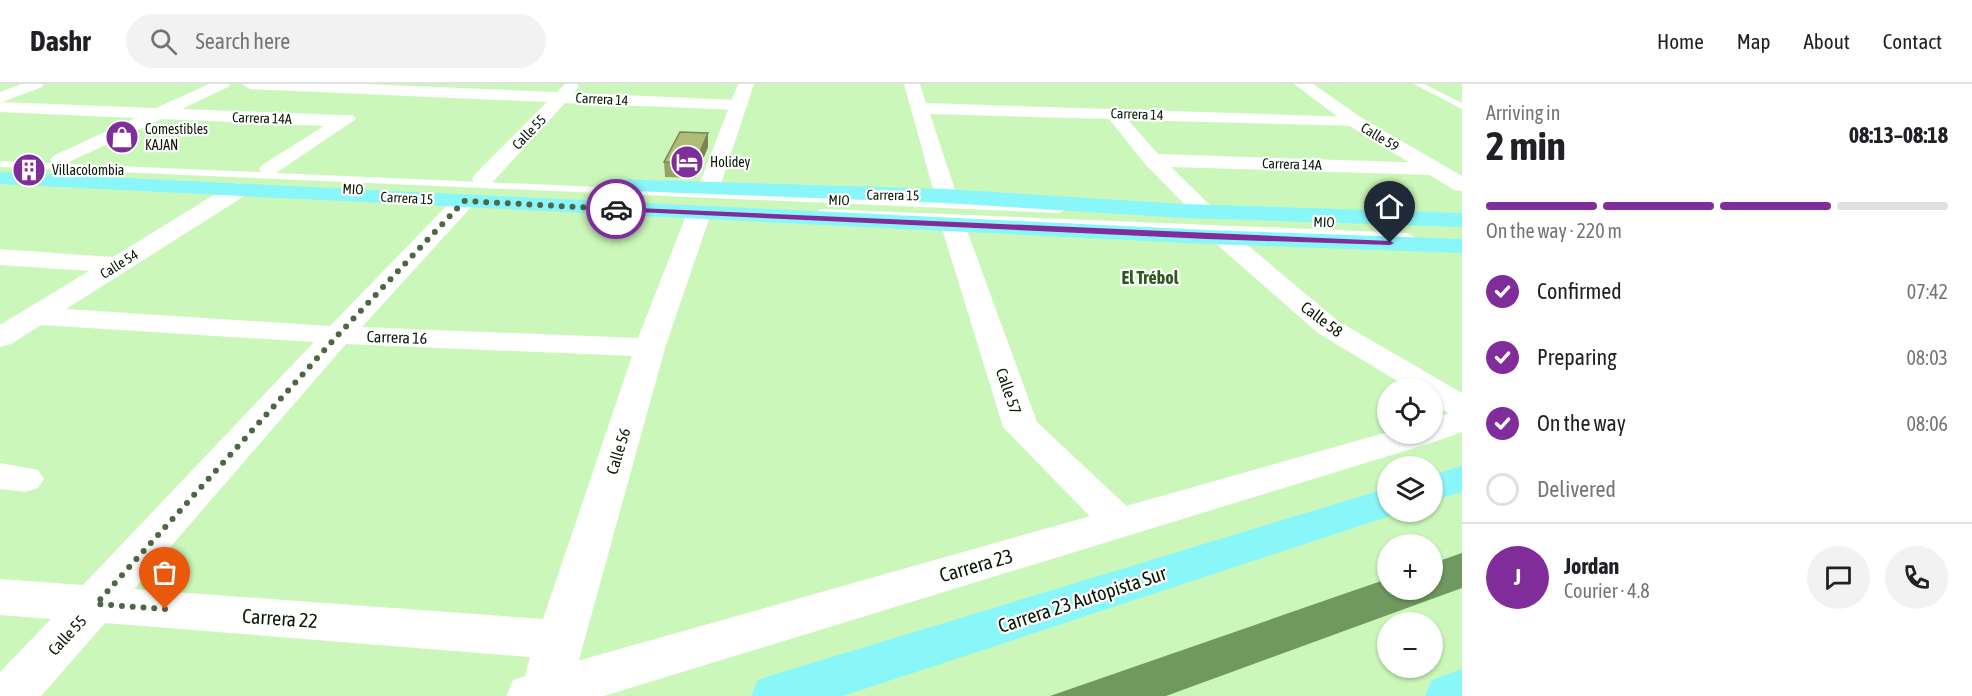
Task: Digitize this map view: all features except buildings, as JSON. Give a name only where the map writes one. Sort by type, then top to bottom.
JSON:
[{"type":"main road","name":"Carrera 15","points":[[0,157],[483,179],[703,201]]},
{"type":"main road","name":"Carrera 15","points":[[0,178],[464,201],[703,201],[950,210],[1204,212],[1462,220]]},
{"type":"main road","name":"Carrera 15","points":[[950,210],[1223,237],[1462,246]]},
{"type":"main road","points":[[1443,485],[1462,479]]},
{"type":"main road","name":"Carrera 23 Autopista Sur","points":[[776,696],[1377,505]]},
{"type":"main road","points":[[1450,696],[1462,691]]},
{"type":"street","points":[[0,98],[36,84]]},
{"type":"street","points":[[60,159],[222,84]]},
{"type":"street","name":"Carrera 14","points":[[250,84],[568,91],[739,105]]},
{"type":"street","name":"Calle 56","points":[[539,694],[559,640],[650,348],[746,84]]},
{"type":"street","name":"Calle 57","points":[[912,84],[950,210],[1021,427],[1120,523]]},
{"type":"street","name":"Calle 59","points":[[1302,84],[1432,169],[1462,184]]},
{"type":"street","name":"Calle 59","points":[[1323,84],[1358,119],[1462,164]]},
{"type":"street","points":[[269,169],[397,87]]},
{"type":"street","name":"Calle 55","points":[[483,179],[568,91]]},
{"type":"street","name":"Carrera 14A","points":[[0,107],[343,121]]},
{"type":"street","name":"Carrera 14","points":[[919,108],[1358,119]]},
{"type":"street","points":[[1113,113],[1152,159],[1204,212]]},
{"type":"street","name":"Carrera 14A","points":[[1152,159],[1432,169]]},
{"type":"street","name":"Calle 54","points":[[0,338],[238,190]]},
{"type":"street","name":"Calle 55","points":[[10,696],[338,335],[464,201]]},
{"type":"street","name":"Calle 58","points":[[1223,237],[1328,327],[1414,378]]},
{"type":"street","points":[[0,257],[118,265]]},
{"type":"street","name":"Carrera 16","points":[[36,316],[338,335],[650,348]]},
{"type":"street","name":"Calle 58","points":[[1443,396],[1462,407]]},
{"type":"street","points":[[1443,427],[1462,422]]},
{"type":"street","name":"Carrera 23","points":[[539,694],[1387,444]]},
{"type":"street","name":"Carrera 22","points":[[0,597],[559,640]]},
{"type":"lane","points":[[1418,84],[1462,106]]},
{"type":"lane","name":"MIO","points":[[0,164],[1462,227]]},
{"type":"lane","name":"MIO","points":[[0,173],[1200,229],[1462,239]]},
{"type":"shaded area","points":[[1462,553],[1462,588],[1443,595],[1443,560]]},
{"type":"shaded area","points":[[1377,582],[1377,600],[1429,600],[1396,612],[1377,612],[1377,619],[1166,696],[1050,696]]},
{"type":"way so far","points":[[165,609],[96,604],[338,335],[464,201],[616,209]]},
{"type":"place","name":"Comestibles KAJAN","points":[[122,137]]},
{"type":"place","name":"Holidey","points":[[687,162]]},
{"type":"place","name":"Villacolombia","points":[[29,170]]},
{"type":"district","name":"El Trébol","points":[[1150,277]]},
{"type":"route","points":[[616,209],[1207,237],[1390,243]]}]
